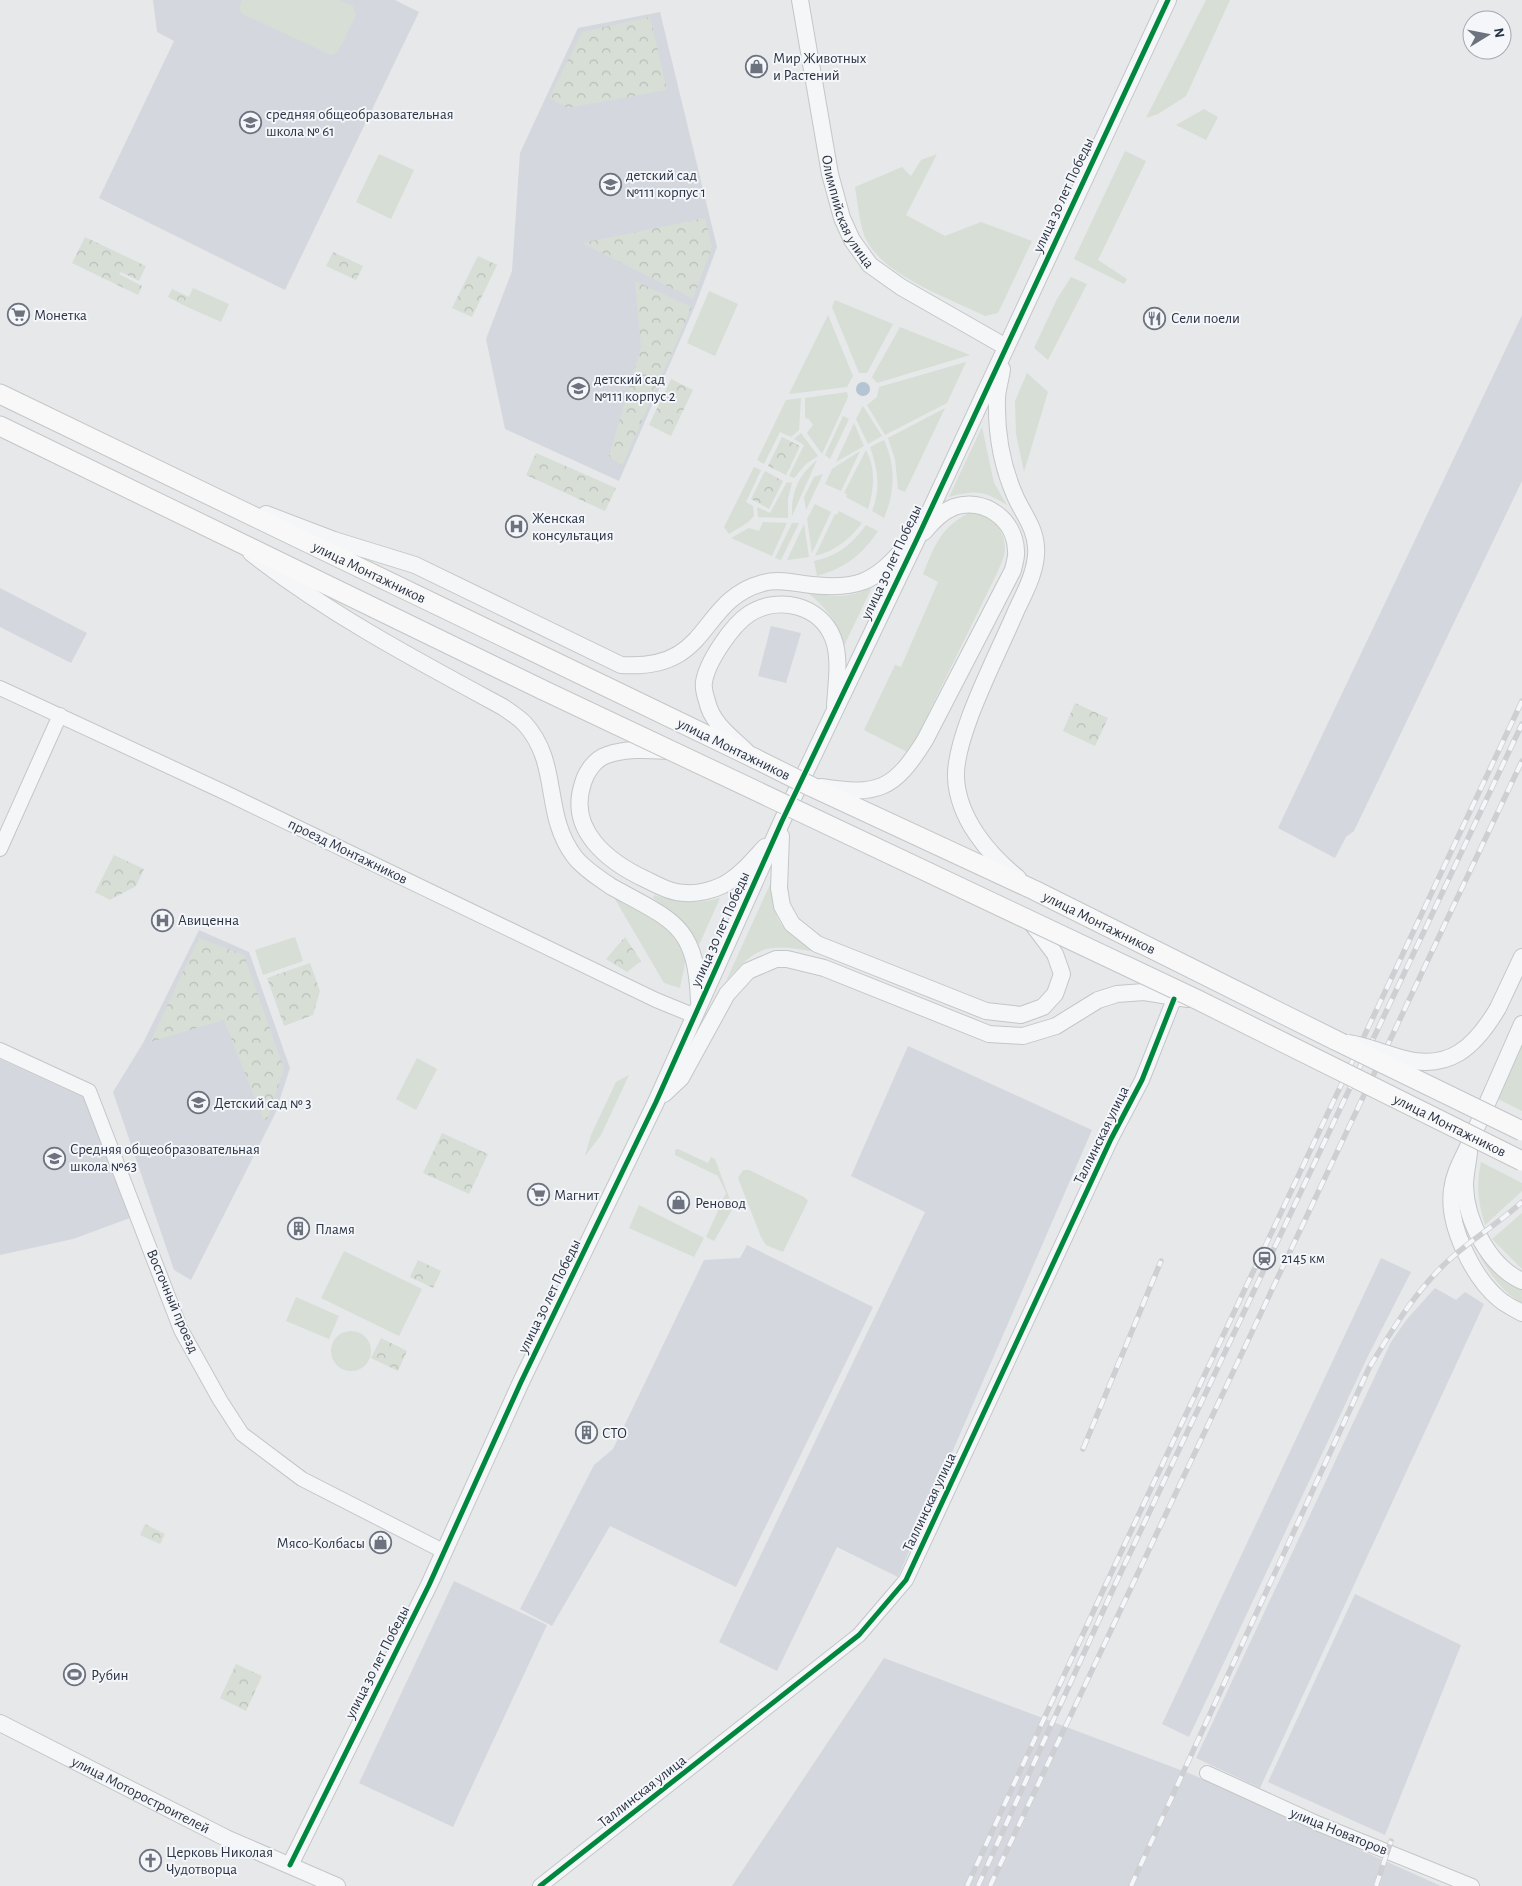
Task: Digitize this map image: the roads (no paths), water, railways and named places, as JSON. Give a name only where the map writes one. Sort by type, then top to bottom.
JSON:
[{"type":"main road","name":"улица Монтажников","points":[[0,394],[810,786],[1034,890],[1522,1131]]},
{"type":"main road","name":"улица Монтажников","points":[[0,426],[237,543],[543,690],[1198,1000],[1522,1161]]},
{"type":"street","name":"Олимпийская улица","points":[[800,0],[830,174],[842,218],[852,240],[870,265],[901,287],[1006,347]]},
{"type":"street","name":"улица 30 лет Победы","points":[[290,1865],[425,1593],[443,1551],[656,1102],[779,829],[916,541],[924,520],[1168,0]]},
{"type":"street","points":[[1006,347],[997,397],[998,430],[1004,469],[1017,500],[1032,526],[1036,547],[1034,567],[968,724],[960,749],[956,776],[959,798],[981,840],[1000,863],[1034,890]]},
{"type":"street","points":[[186,483],[334,540],[415,565],[621,665],[642,667],[657,665],[676,658],[690,647],[721,610],[738,594],[763,582],[848,587],[869,579],[890,566],[924,520]]},
{"type":"street","points":[[810,786],[852,792],[874,789],[891,782],[910,764],[925,740],[1013,570],[1017,552],[1014,534],[1004,519],[989,508],[971,504],[953,508],[936,518],[916,541]]},
{"type":"street","points":[[237,543],[292,585],[364,631],[503,707],[524,722],[537,740],[544,758],[549,775],[553,811],[561,836],[575,858],[602,881],[675,924],[687,939],[697,969],[697,1010]]},
{"type":"street","points":[[754,758],[715,720],[707,703],[704,684],[708,665],[738,623],[750,613],[766,606],[787,604],[808,610],[823,620],[833,638],[837,659],[835,713]]},
{"type":"street","name":"проезд Монтажников","points":[[0,688],[656,1000],[697,1010]]},
{"type":"street","points":[[0,849],[60,715]]},
{"type":"street","points":[[671,751],[626,751],[604,756],[587,771],[579,795],[581,820],[590,838],[605,855],[632,873],[665,889],[686,894],[706,891],[723,885],[739,875],[779,829]]},
{"type":"street","points":[[779,829],[779,888],[782,906],[792,924],[817,944],[986,1010],[1021,1015],[1043,1007],[1055,994],[1062,974],[1055,954],[1030,921]]},
{"type":"street","points":[[1335,1040],[1371,1047],[1402,1059],[1424,1062],[1461,1054],[1476,1042],[1498,1008],[1522,957]]},
{"type":"street","points":[[656,1102],[681,1078],[727,994],[748,971],[776,959],[787,959],[824,968],[989,1034],[1023,1036],[1056,1026],[1098,1000],[1117,994],[1144,992],[1198,1000]]},
{"type":"street","name":"Таллинская улица","points":[[540,1886],[859,1635],[906,1580],[1111,1138],[1142,1080],[1174,999]]},
{"type":"street","points":[[1522,1024],[1456,1171],[1452,1192],[1457,1230],[1471,1265],[1500,1300],[1522,1314]]},
{"type":"street","name":"Восточный проезд","points":[[0,1050],[89,1091],[182,1330],[220,1400],[242,1434],[302,1479],[443,1551]]},
{"type":"street","points":[[1470,1142],[1465,1186],[1479,1237],[1492,1257],[1503,1269],[1522,1281]]},
{"type":"street","name":"улица Моторостроителей","points":[[0,1722],[226,1838],[337,1886]]},
{"type":"street","name":"улица Новаторов","points":[[1207,1773],[1319,1824],[1472,1886]]},
{"type":"water","points":[[860,382],[866,382],[870,389],[866,396],[860,396],[856,392],[856,386]]},
{"type":"railway","points":[[967,1886],[1106,1584],[1522,701]]},
{"type":"railway","points":[[978,1886],[1114,1587],[1522,724]]},
{"type":"railway","points":[[990,1886],[1522,761]]},
{"type":"railway","points":[[1131,1886],[1369,1368],[1405,1311],[1437,1272],[1458,1252],[1522,1202]]},
{"type":"railway","points":[[1083,1449],[1161,1261]]},
{"type":"railway","points":[[1376,1886],[1391,1841]]},
{"type":"place","name":"Мир Животных и Растений","points":[[757,67]]},
{"type":"place","name":"средняя общеобразовательная школа № 61","points":[[250,123]]},
{"type":"place","name":"детский сад №111 корпус 1","points":[[610,184]]},
{"type":"place","name":"Монетка","points":[[18,315]]},
{"type":"place","name":"Сели поели","points":[[1155,318]]},
{"type":"place","name":"детский сад №111 корпус 2","points":[[578,388]]},
{"type":"place","name":"Женская консультация","points":[[516,527]]},
{"type":"place","name":"Авиценна","points":[[162,920]]},
{"type":"place","name":"Детский сад № 3","points":[[198,1103]]},
{"type":"place","name":"Средняя общеобразовательная школа №63","points":[[54,1158]]},
{"type":"place","name":"Магнит","points":[[538,1195]]},
{"type":"place","name":"Реновод","points":[[679,1203]]},
{"type":"place","name":"Пламя","points":[[299,1229]]},
{"type":"place","name":"2145 км","points":[[1265,1258]]},
{"type":"place","name":"СТО","points":[[586,1433]]},
{"type":"place","name":"Мясо-Колбасы","points":[[381,1543]]},
{"type":"place","name":"Рубин","points":[[75,1675]]},
{"type":"place","name":"Церковь Николая Чудотворца","points":[[150,1861]]}]
